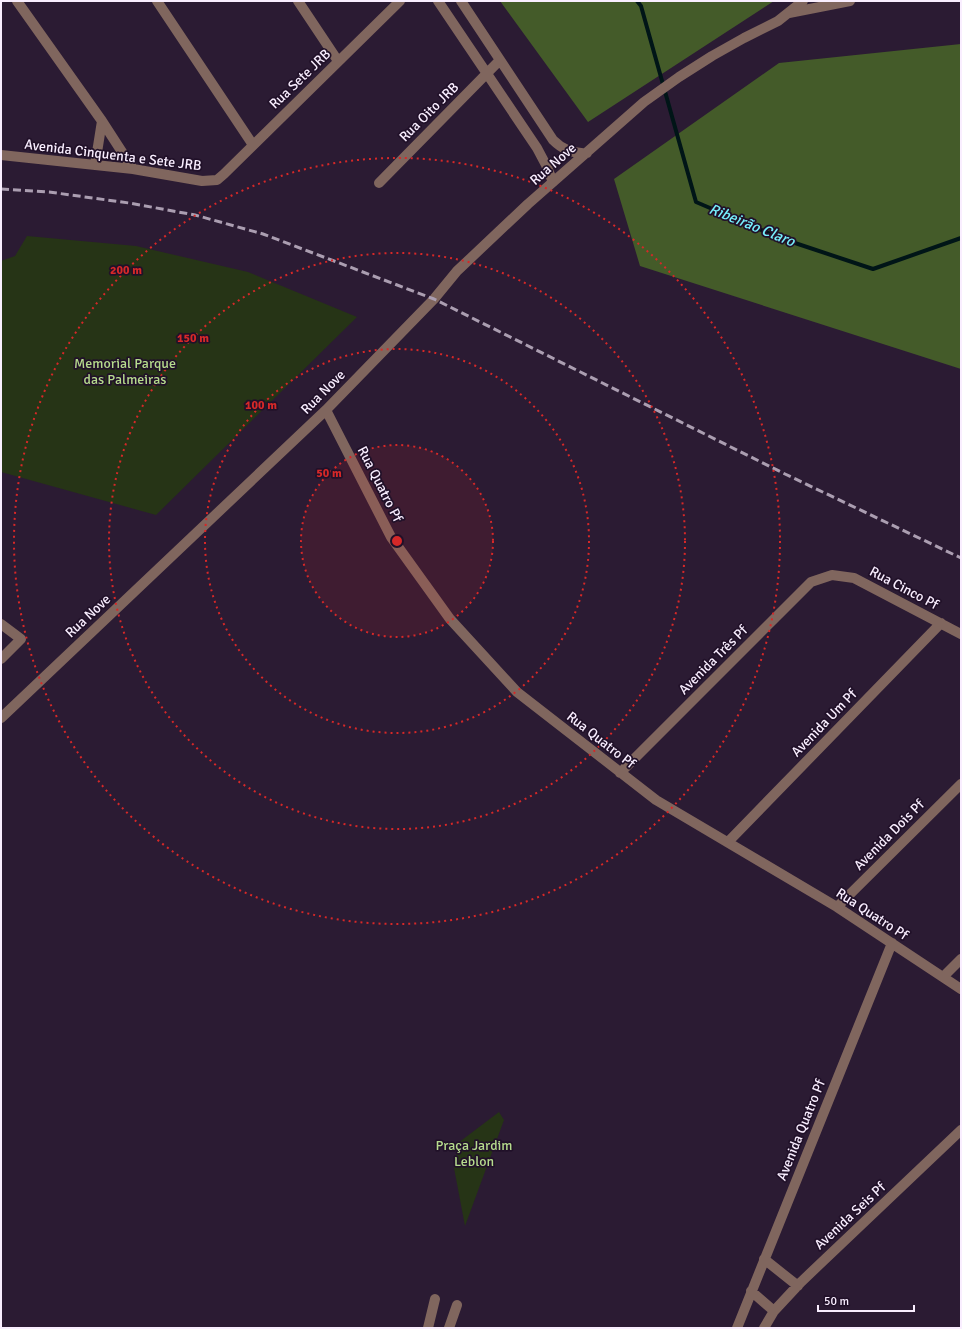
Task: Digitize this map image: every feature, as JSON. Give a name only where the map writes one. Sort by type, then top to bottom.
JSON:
[{"type":"street","points":[[17,1],[102,121],[133,169]]},
{"type":"street","points":[[157,1],[253,145]]},
{"type":"street","points":[[298,1],[338,61]]},
{"type":"street","name":"Rua Sete JRB","points":[[220,177],[400,1]]},
{"type":"street","points":[[438,1],[537,148],[553,182]]},
{"type":"street","points":[[461,1],[553,140],[558,145],[569,151],[581,154],[587,153]]},
{"type":"street","name":"Rua Nove","points":[[1,718],[326,410],[434,299],[457,271],[528,204],[644,102],[678,77],[737,41],[778,21],[804,1]]},
{"type":"street","points":[[788,13],[850,1]]},
{"type":"street","name":"Rua Oito JRB","points":[[379,183],[500,60]]},
{"type":"street","points":[[95,165],[102,121]]},
{"type":"street","name":"Avenida Cinquenta e Sete JRB","points":[[1,155],[133,169],[202,181],[212,181],[220,177]]},
{"type":"street","name":"Rua Quatro Pf","points":[[326,410],[391,537],[450,619],[517,692],[656,800],[837,907],[961,989]]},
{"type":"street","name":"Avenida Três Pf","points":[[620,773],[811,582],[832,575]]},
{"type":"street","name":"Rua Cinco Pf","points":[[832,575],[854,578],[961,634]]},
{"type":"street","name":"Avenida Um Pf","points":[[728,842],[941,623]]},
{"type":"street","points":[[1,624],[21,639],[1,659]]},
{"type":"street","name":"Avenida Dois Pf","points":[[837,907],[961,784]]},
{"type":"street","name":"Avenida Quatro Pf","points":[[736,1328],[892,943]]},
{"type":"street","points":[[943,977],[961,960]]},
{"type":"street","name":"Avenida Seis Pf","points":[[764,1328],[774,1311],[798,1286],[961,1130]]},
{"type":"street","points":[[764,1259],[798,1286]]},
{"type":"street","points":[[751,1291],[774,1311]]},
{"type":"street","points":[[428,1328],[435,1299]]},
{"type":"street","points":[[449,1328],[457,1305]]},
{"type":"green space","points":[[500,1],[774,1],[588,122]]},
{"type":"green space","points":[[961,44],[961,369],[640,266],[614,179],[779,63]]},
{"type":"green space","name":"Memorial Parque das Palmeiras","points":[[27,236],[136,246],[248,272],[357,317],[156,515],[1,472],[1,261],[15,256]]},
{"type":"green space","name":"Praça Jardim Leblon","points":[[499,1112],[504,1120],[465,1226],[454,1168],[458,1143]]},
{"type":"waterway","name":"Ribeirão Claro","points":[[637,1],[641,6],[696,202],[780,238],[873,269],[961,238]]},
{"type":"railway","points":[[1,189],[49,192],[129,203],[195,215],[263,234],[434,299],[785,474],[961,558]]}]
